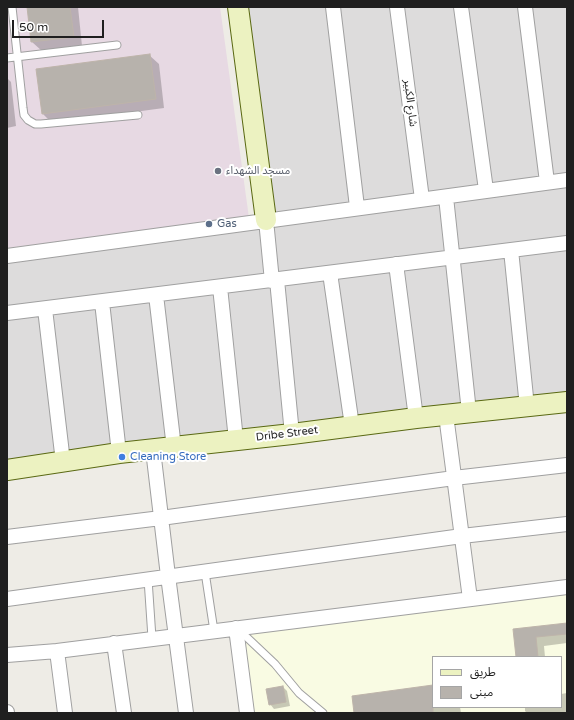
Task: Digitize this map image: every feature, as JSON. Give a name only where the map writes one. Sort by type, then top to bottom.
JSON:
[{"type":"street","points":[[238,7],[275,280],[292,434]]},
{"type":"street","points":[[333,7],[357,208]]},
{"type":"street","name":"شارع الكبير","points":[[397,7],[422,199]]},
{"type":"street","points":[[461,7],[486,190]]},
{"type":"street","points":[[525,7],[546,182]]},
{"type":"street","points":[[7,256],[567,180]]},
{"type":"street","points":[[446,197],[470,412]]},
{"type":"street","points":[[7,313],[567,243]]},
{"type":"street","points":[[511,250],[527,407]]},
{"type":"street","points":[[396,264],[416,418]]},
{"type":"street","points":[[330,273],[352,426]]},
{"type":"street","points":[[220,287],[236,440]]},
{"type":"street","points":[[156,295],[174,448]]},
{"type":"street","points":[[102,302],[119,453]]},
{"type":"street","points":[[45,308],[63,462]]},
{"type":"street","name":"Dribe Street","points":[[7,470],[119,453],[174,448],[416,418],[567,402]]},
{"type":"street","points":[[446,415],[470,599]]},
{"type":"street","points":[[153,450],[186,713]]},
{"type":"street","points":[[7,537],[161,518],[454,478],[567,465]]},
{"type":"street","points":[[7,599],[462,536],[567,524]]},
{"type":"street","points":[[7,655],[57,651],[567,587]]},
{"type":"street","points":[[236,628],[247,713]]},
{"type":"street","points":[[114,643],[124,713]]},
{"type":"street","points":[[57,651],[65,713]]},
{"type":"lane","points":[[12,7],[24,115],[28,120],[35,124],[41,124],[138,115]]},
{"type":"lane","points":[[7,58],[117,45]]},
{"type":"lane","points":[[205,572],[214,631]]},
{"type":"lane","points":[[148,579],[152,638]]},
{"type":"lane","points":[[236,628],[275,664],[299,693],[323,713]]},
{"type":"shaded area","points":[[7,7],[220,7],[249,218],[7,248]]},
{"type":"shaded area","points":[[240,7],[567,7],[567,399],[7,470],[7,256],[266,220]]},
{"type":"shaded area","points":[[567,587],[567,713],[249,713],[237,628]]},
{"type":"building","points":[[27,7],[70,7],[74,37],[31,42]]},
{"type":"building","points":[[150,54],[156,99],[42,114],[36,69]]},
{"type":"building","points":[[567,623],[567,634],[536,637],[538,656],[516,656],[513,629]]},
{"type":"building","points":[[432,685],[433,713],[354,713],[352,696]]},
{"type":"building","points":[[283,686],[286,702],[269,705],[266,689]]},
{"type":"place","name":"مسجد الشهداء","points":[[218,171]]},
{"type":"place","name":"Gas","points":[[209,224]]},
{"type":"place","name":"Cleaning Store","points":[[122,457]]}]
